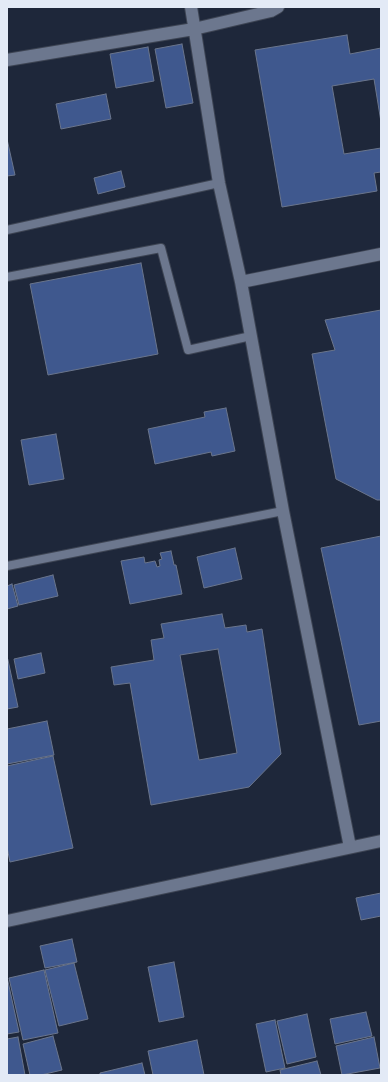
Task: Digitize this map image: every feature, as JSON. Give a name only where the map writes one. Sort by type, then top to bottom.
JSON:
[{"type":"street","points":[[191,7],[219,183],[241,282],[283,511],[350,847]]},
{"type":"street","points":[[7,60],[194,29],[272,8]]},
{"type":"street","points":[[241,282],[381,254]]},
{"type":"street","points":[[7,921],[381,841]]},
{"type":"lane","points":[[7,230],[219,183]]},
{"type":"lane","points":[[7,277],[160,248],[188,350],[251,336]]},
{"type":"lane","points":[[7,566],[283,511]]},
{"type":"building","points":[[347,35],[350,54],[381,48],[381,122],[374,79],[332,86],[344,154],[381,148],[381,172],[374,173],[377,191],[282,207],[255,50]]},
{"type":"building","points":[[182,44],[193,103],[166,108],[155,49]]},
{"type":"building","points":[[148,47],[154,81],[116,88],[110,54]]},
{"type":"building","points":[[106,94],[111,119],[61,129],[56,104]]},
{"type":"building","points":[[7,139],[15,175],[7,176]]},
{"type":"building","points":[[121,171],[125,187],[98,194],[94,178]]},
{"type":"building","points":[[141,263],[158,354],[48,375],[30,284]]},
{"type":"building","points":[[381,310],[381,500],[377,500],[336,479],[312,354],[335,350],[325,320]]},
{"type":"building","points":[[226,408],[235,451],[212,456],[211,452],[155,464],[148,429],[205,417],[204,412]]},
{"type":"building","points":[[56,434],[64,479],[29,485],[21,440]]},
{"type":"building","points":[[381,536],[381,721],[359,725],[321,548]]},
{"type":"building","points":[[235,548],[242,579],[204,588],[197,557]]},
{"type":"building","points":[[171,551],[174,565],[176,565],[182,594],[130,604],[121,561],[144,557],[145,563],[155,561],[157,567],[160,566],[159,560],[162,559],[160,553]]},
{"type":"building","points":[[53,575],[58,596],[19,605],[14,585]]},
{"type":"building","points":[[12,584],[18,606],[7,609],[7,586]]},
{"type":"building","points":[[222,614],[225,628],[246,625],[247,632],[262,629],[281,754],[249,787],[151,805],[130,683],[114,685],[111,667],[154,660],[151,640],[164,638],[161,624]],"holes":[[[218,649],[237,753],[199,760],[180,655]]]},
{"type":"building","points":[[41,653],[45,673],[18,679],[14,659]]},
{"type":"building","points":[[8,660],[18,707],[7,709],[7,661]]},
{"type":"building","points":[[47,721],[54,755],[7,764],[7,729]]},
{"type":"building","points":[[53,756],[73,848],[10,862],[7,847],[7,766]]},
{"type":"building","points":[[381,893],[381,916],[361,920],[356,898]]},
{"type":"building","points":[[72,939],[77,962],[45,968],[40,946]]},
{"type":"building","points":[[174,962],[184,1017],[159,1022],[148,967]]},
{"type":"building","points":[[74,963],[88,1019],[59,1026],[45,970]]},
{"type":"building","points":[[44,970],[58,1033],[23,1040],[9,978]]},
{"type":"building","points":[[7,977],[19,1032],[7,1034]]},
{"type":"building","points":[[366,1012],[372,1036],[335,1044],[330,1019]]},
{"type":"building","points":[[307,1014],[316,1057],[287,1064],[277,1021]]},
{"type":"building","points":[[275,1020],[285,1068],[266,1072],[256,1024]]},
{"type":"building","points":[[53,1036],[62,1070],[41,1075],[30,1075],[23,1044]]},
{"type":"building","points":[[18,1037],[25,1075],[7,1075],[7,1039]]},
{"type":"building","points":[[374,1037],[380,1068],[342,1075],[336,1046]]},
{"type":"building","points":[[197,1040],[204,1075],[153,1075],[148,1051]]},
{"type":"building","points":[[317,1061],[321,1075],[281,1075],[280,1070]]},
{"type":"building","points":[[142,1063],[145,1075],[100,1075],[100,1073]]}]
